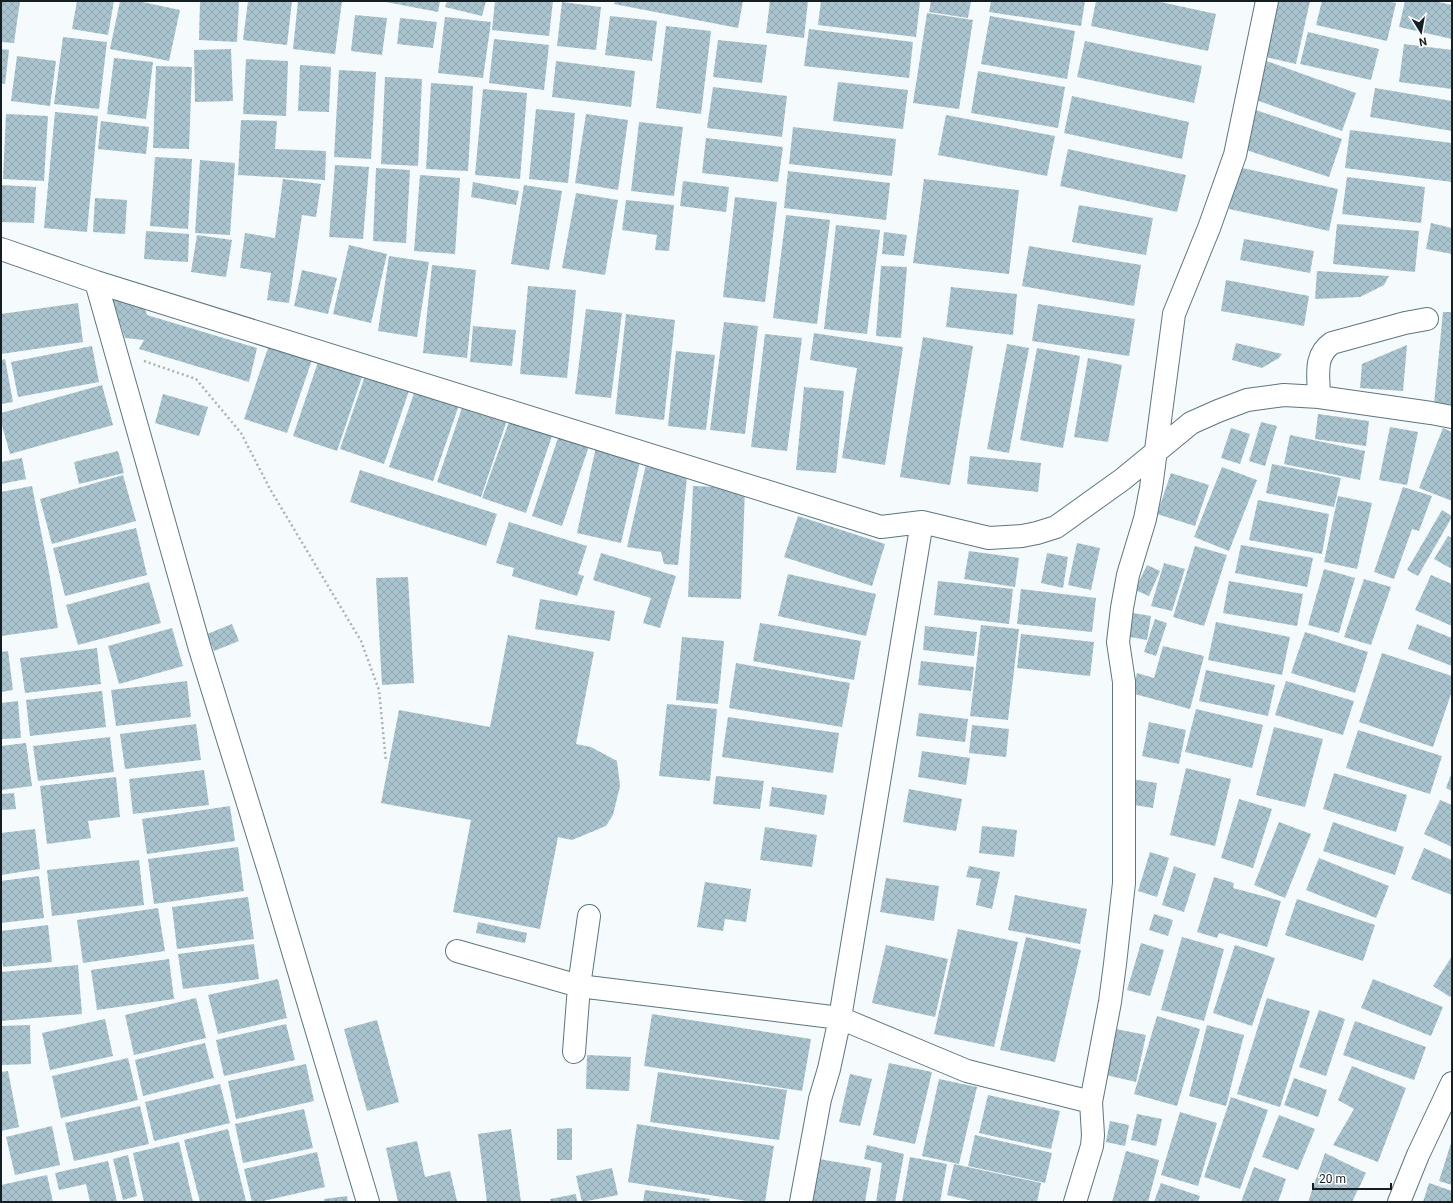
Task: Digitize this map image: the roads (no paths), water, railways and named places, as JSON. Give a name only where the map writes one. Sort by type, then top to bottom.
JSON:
[{"type":"street","points":[[1075,1202],[1092,1146],[1093,1135],[1091,1102],[1112,987],[1124,883],[1124,682],[1118,642],[1121,615],[1128,575],[1145,519],[1152,488],[1174,314],[1209,228],[1235,155],[1261,3]]},
{"type":"street","points":[[1,249],[96,282],[881,527],[922,522],[989,538],[1037,534],[1056,527],[1075,515],[1191,423],[1247,400],[1284,395],[1319,397],[1452,417]]},
{"type":"street","points":[[96,282],[200,649],[269,871],[368,1202]]},
{"type":"street","points":[[1319,397],[1319,358],[1322,352],[1332,343],[1405,323],[1427,319]]},
{"type":"street","points":[[801,1202],[820,1099],[829,1069],[840,1018],[922,522]]},
{"type":"street","points":[[574,1052],[579,986],[588,916]]},
{"type":"street","points":[[458,951],[579,986],[840,1018],[967,1071],[1091,1102]]},
{"type":"street","points":[[1399,1202],[1418,1156],[1452,1083]]}]
